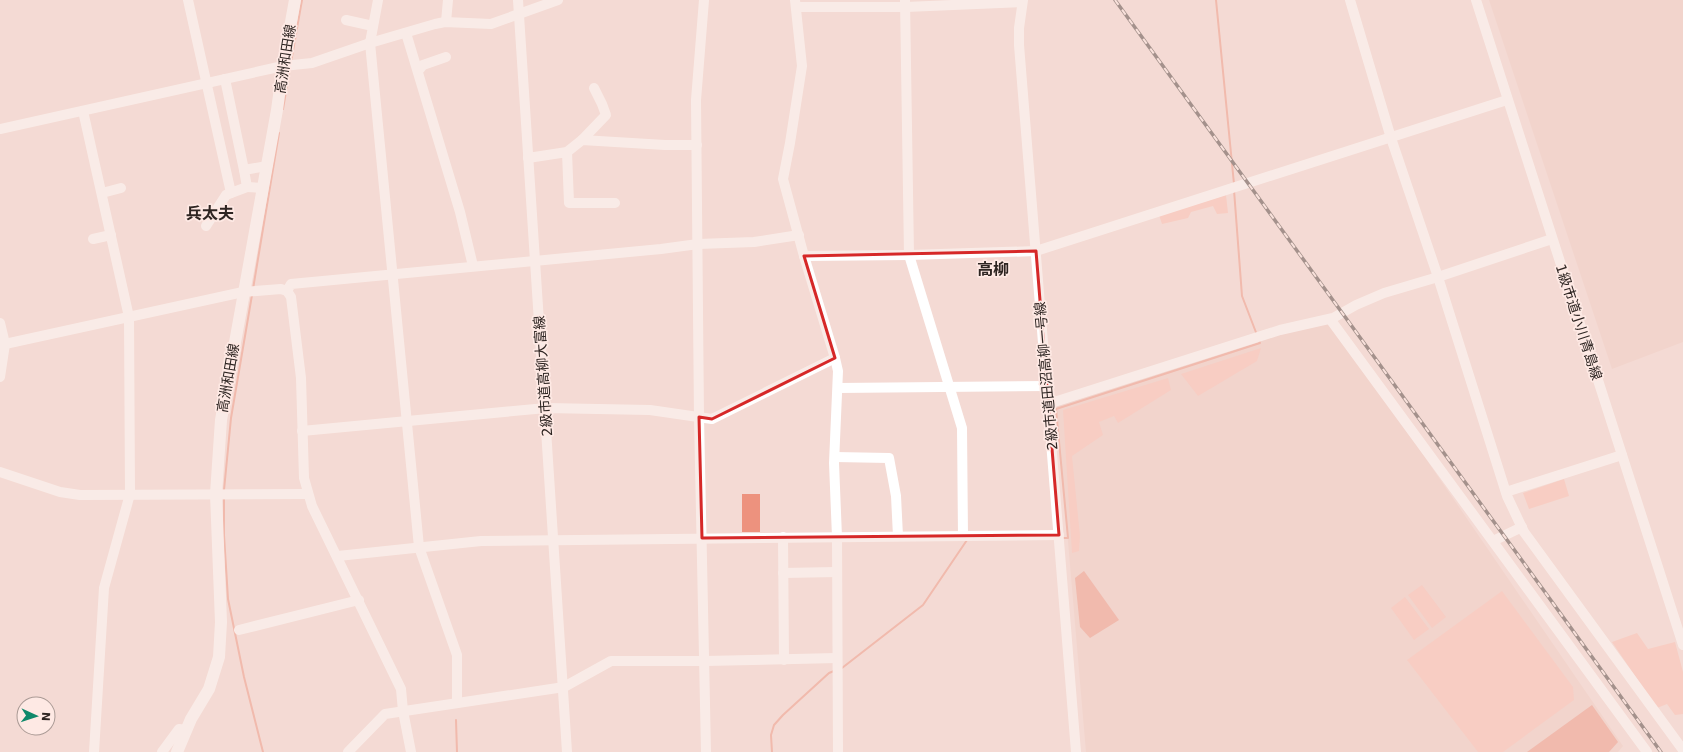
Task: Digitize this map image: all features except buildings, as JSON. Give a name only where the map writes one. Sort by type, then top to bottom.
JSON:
[{"type":"main road","name":"高洲和田線","points":[[177,752],[186,730],[209,689],[219,657],[220,622],[216,494],[221,420],[277,110],[295,0]]},
{"type":"street","points":[[188,0],[231,193]]},
{"type":"street","points":[[378,0],[370,43],[419,547],[457,656],[457,703]]},
{"type":"street","points":[[446,22],[448,0]]},
{"type":"street","name":"2級市道高柳大富線","points":[[518,0],[546,408],[567,752]]},
{"type":"street","points":[[0,129],[283,66],[312,63],[370,43],[435,24],[446,22],[491,24],[558,0]]},
{"type":"street","points":[[704,0],[696,100],[699,416],[706,752]]},
{"type":"street","points":[[1350,0],[1391,138],[1438,277],[1506,492],[1522,527],[1683,750]]},
{"type":"street","name":"1級市道小川青島線","points":[[1476,0],[1683,645]]},
{"type":"street","points":[[838,752],[835,457],[838,388],[835,358],[804,256],[783,179],[795,116],[802,66],[796,4],[1022,1]]},
{"type":"street","name":"2級市道田沼高柳一号線","points":[[1022,1],[1019,45],[1076,752]]},
{"type":"street","points":[[906,3],[909,255],[962,428],[963,536]]},
{"type":"street","points":[[346,20],[374,26]]},
{"type":"street","points":[[406,33],[460,212],[473,266]]},
{"type":"street","points":[[418,71],[423,65],[446,57]]},
{"type":"street","points":[[225,79],[247,187]]},
{"type":"street","points":[[528,158],[567,152],[582,140],[606,115],[594,88]]},
{"type":"street","points":[[804,256],[909,255],[1036,251],[1507,100]]},
{"type":"street","points":[[83,111],[129,317],[130,494],[104,588],[94,752]]},
{"type":"street","points":[[582,140],[665,145],[697,145]]},
{"type":"street","points":[[567,152],[568,203],[615,204]]},
{"type":"street","points":[[244,170],[267,166]]},
{"type":"street","points":[[206,226],[226,195],[247,187],[263,188]]},
{"type":"street","points":[[102,193],[121,188]]},
{"type":"street","points":[[92,239],[111,235]]},
{"type":"street","points":[[287,291],[291,284],[661,249],[698,244],[754,242],[799,235]]},
{"type":"street","points":[[1048,404],[1280,330],[1330,319],[1356,305],[1384,293],[1438,277],[1552,239]]},
{"type":"street","points":[[5,344],[243,292],[281,289],[287,291],[291,296],[302,378],[304,478],[308,494],[312,506],[338,556],[401,689],[403,711],[411,752]]},
{"type":"street","points":[[1330,319],[1647,752]]},
{"type":"street","points":[[0,323],[5,344],[0,377]]},
{"type":"street","points":[[302,431],[546,408],[650,410],[712,419],[835,358]]},
{"type":"street","points":[[838,388],[1047,386]]},
{"type":"street","points":[[1506,492],[1622,455]]},
{"type":"street","points":[[835,457],[889,458],[896,496],[898,536]]},
{"type":"street","points":[[0,472],[60,492],[80,495],[308,494]]},
{"type":"street","points":[[1492,541],[1522,527]]},
{"type":"street","points":[[338,556],[481,541],[837,536],[1059,535]]},
{"type":"street","points":[[783,537],[784,660]]},
{"type":"street","points":[[783,573],[836,572]]},
{"type":"street","points":[[239,630],[359,600]]},
{"type":"street","points":[[348,752],[385,714],[564,687],[611,661],[784,660],[837,658]]},
{"type":"street","points":[[162,752],[179,729],[186,730]]},
{"type":"highlighted area","points":[[1036,251],[1059,535],[702,538],[699,417],[712,419],[835,358],[804,256]]},
{"type":"shaded area","points":[[1489,0],[1683,0],[1683,342],[1612,369]]},
{"type":"shaded area","points":[[1226,195],[1228,213],[1217,214],[1213,206],[1191,212],[1188,218],[1162,224],[1159,215]]},
{"type":"shaded area","points":[[1330,319],[1623,746],[1618,752],[1086,752],[1056,401]]},
{"type":"shaded area","points":[[1261,348],[1257,361],[1198,396],[1181,374]]},
{"type":"shaded area","points":[[1168,378],[1171,390],[1118,423],[1114,416],[1099,422],[1103,435],[1072,456],[1080,536],[1079,551],[1072,553],[1063,410]]},
{"type":"shaded area","points":[[1564,479],[1569,496],[1529,509],[1523,493]]},
{"type":"shaded area","points":[[742,494],[760,494],[760,532],[742,532]]},
{"type":"shaded area","points":[[1084,571],[1119,620],[1090,638],[1080,627],[1075,578]]},
{"type":"shaded area","points":[[1422,585],[1446,617],[1432,628],[1408,595]]},
{"type":"shaded area","points":[[1502,591],[1573,687],[1574,700],[1503,752],[1478,752],[1407,660]]},
{"type":"shaded area","points":[[1405,597],[1429,629],[1414,640],[1391,608]]},
{"type":"shaded area","points":[[1637,633],[1648,649],[1675,642],[1683,672],[1683,714],[1675,715],[1667,704],[1657,708],[1612,642]]},
{"type":"shaded area","points":[[1592,705],[1618,742],[1609,752],[1527,752]]},
{"type":"waterway","points":[[291,62],[302,0]]},
{"type":"waterway","points":[[1216,0],[1234,184]]},
{"type":"waterway","points":[[283,109],[290,68]]},
{"type":"waterway","points":[[253,289],[279,133]]},
{"type":"waterway","points":[[1234,190],[1242,296],[1257,335]]},
{"type":"waterway","points":[[224,490],[231,418],[252,295]]},
{"type":"waterway","points":[[1063,538],[1068,538],[1056,409],[1260,343],[1259,341]]},
{"type":"waterway","points":[[224,497],[224,535],[228,599],[244,677],[263,752]]},
{"type":"waterway","points":[[842,668],[923,605],[967,540]]},
{"type":"waterway","points":[[772,752],[771,735],[774,725],[829,673],[834,671]]},
{"type":"waterway","points":[[456,720],[457,752]]},
{"type":"railway","points":[[1115,0],[1661,752]]},
{"type":"district","name":"兵太夫","points":[[210,213]]},
{"type":"district","name":"高柳","points":[[993,269]]}]
